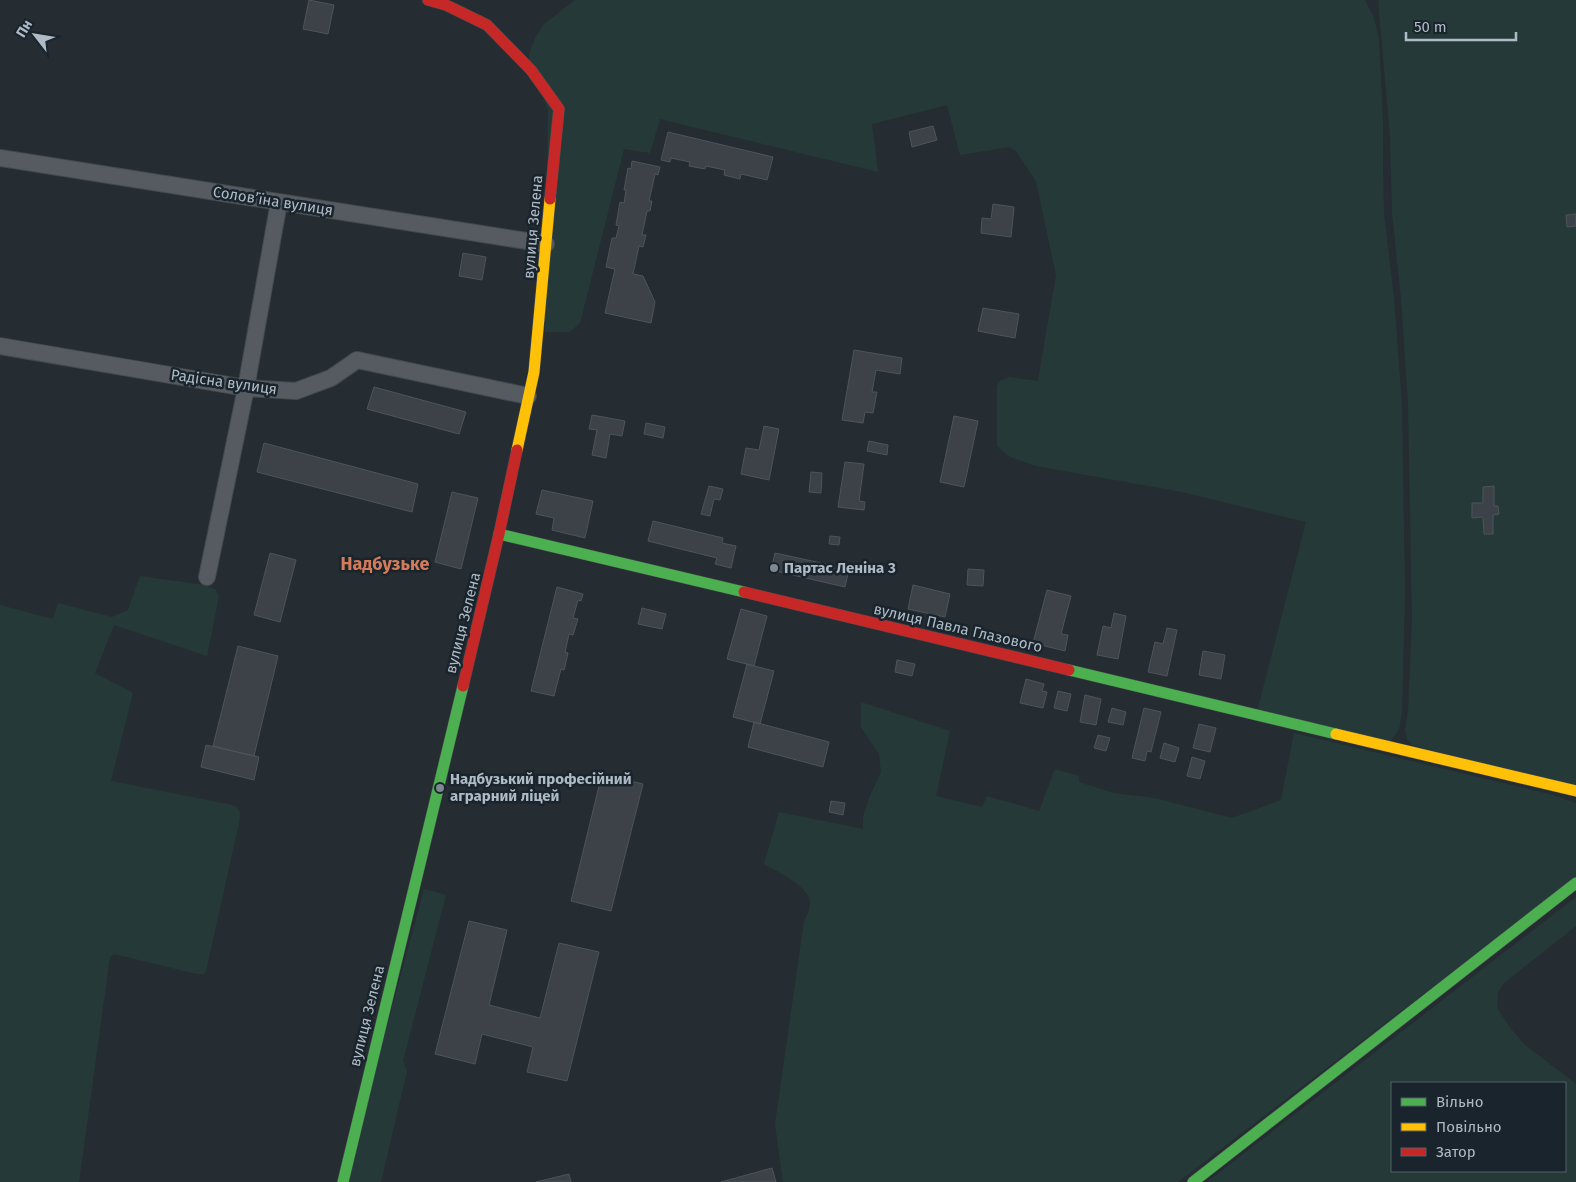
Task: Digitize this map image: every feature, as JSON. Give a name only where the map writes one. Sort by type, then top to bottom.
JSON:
[{"type":"street","name":"вулиця Зелена","points":[[343,1182],[499,534],[534,372],[559,109],[531,70],[487,25],[446,5],[428,0]]},
{"type":"street","name":"Соловʼїна вулиця","points":[[0,158],[546,244]]},
{"type":"street","points":[[207,577],[246,388],[279,202]]},
{"type":"street","name":"Радісна вулиця","points":[[0,346],[246,388],[296,391],[331,378],[356,360],[528,396]]},
{"type":"street","name":"вулиця Павла Глазового","points":[[499,534],[1576,791]]},
{"type":"street","points":[[1193,1182],[1576,883]]},
{"type":"green space","points":[[575,0],[1365,0],[1374,18],[1379,39],[1383,120],[1384,214],[1394,298],[1402,405],[1405,592],[1402,712],[1399,729],[1391,741],[1257,712],[1306,522],[1177,491],[1036,466],[1010,457],[997,446],[997,386],[1000,381],[1009,377],[1038,381],[1056,275],[1036,181],[1016,151],[1009,147],[960,155],[947,105],[872,124],[878,172],[660,119],[650,153],[624,149],[580,323],[570,332],[545,332],[548,109],[528,63],[536,36],[544,24]]},
{"type":"green space","points":[[1378,0],[1576,0],[1576,790],[1412,745],[1407,739],[1405,730],[1408,711],[1412,621],[1408,403],[1401,298],[1392,212],[1390,136]]},
{"type":"green space","points":[[140,576],[204,585],[215,589],[219,596],[207,656],[114,625],[95,673],[133,693],[111,781],[228,804],[237,807],[240,813],[206,971],[204,974],[197,974],[114,954],[110,957],[79,1182],[0,1182],[0,605],[53,619],[58,603],[112,617],[128,610]]},
{"type":"green space","points":[[861,702],[950,731],[936,796],[982,807],[987,796],[1039,811],[1055,769],[1079,776],[1079,782],[1113,793],[1155,798],[1232,818],[1281,800],[1294,733],[1553,795],[1576,803],[1576,877],[1178,1182],[783,1182],[775,1124],[804,921],[810,903],[809,897],[799,885],[764,864],[779,812],[863,829],[863,817],[881,772],[879,754],[861,727]]},
{"type":"green space","points":[[424,889],[446,895],[403,1061],[407,1071],[381,1182],[345,1182]]},
{"type":"green space","points":[[1576,897],[1576,926],[1504,983],[1498,992],[1497,1008],[1511,1029],[1525,1045],[1576,1084],[1576,1182],[1207,1182]]},
{"type":"building","points":[[309,0],[334,5],[328,34],[303,29]]},
{"type":"building","points":[[933,126],[937,140],[912,147],[909,132]]},
{"type":"building","points":[[668,132],[773,157],[767,180],[741,174],[740,179],[724,175],[725,170],[706,166],[705,169],[689,166],[690,162],[671,158],[670,162],[661,160]]},
{"type":"building","points":[[632,161],[660,167],[658,175],[655,174],[649,201],[652,201],[650,211],[647,211],[642,235],[646,235],[643,247],[639,246],[633,274],[643,276],[655,302],[651,323],[605,313],[615,269],[606,267],[612,238],[616,238],[619,226],[616,225],[620,202],[624,203],[628,168],[631,169]]},
{"type":"building","points":[[993,204],[1014,207],[1011,237],[981,233],[982,218],[991,219]]},
{"type":"building","points":[[1576,214],[1576,226],[1567,227],[1566,215]]},
{"type":"building","points":[[463,253],[486,257],[482,280],[459,276]]},
{"type":"building","points":[[983,308],[1019,314],[1015,338],[978,331]]},
{"type":"building","points":[[854,350],[902,358],[900,374],[876,370],[872,392],[877,392],[873,413],[865,412],[863,423],[842,420]]},
{"type":"building","points":[[374,387],[466,412],[459,434],[367,409]]},
{"type":"building","points":[[592,415],[625,421],[622,436],[610,434],[606,458],[592,455],[597,430],[589,429]]},
{"type":"building","points":[[954,416],[978,421],[964,487],[940,482]]},
{"type":"building","points":[[646,423],[665,427],[663,438],[644,434]]},
{"type":"building","points":[[764,426],[779,429],[769,480],[741,474],[746,448],[759,450]]},
{"type":"building","points":[[869,441],[888,445],[887,455],[867,451]]},
{"type":"building","points":[[264,443],[418,484],[412,512],[257,472]]},
{"type":"building","points":[[845,462],[864,464],[859,501],[865,502],[864,510],[838,507]]},
{"type":"building","points":[[811,472],[822,473],[821,493],[809,492]]},
{"type":"building","points":[[709,486],[723,489],[720,500],[714,499],[710,516],[701,514]]},
{"type":"building","points":[[1494,486],[1494,506],[1498,506],[1499,514],[1493,515],[1493,534],[1484,534],[1483,517],[1472,518],[1472,503],[1483,503],[1483,487]]},
{"type":"building","points":[[542,490],[593,501],[585,538],[552,530],[554,518],[536,514]]},
{"type":"building","points":[[452,492],[478,498],[461,569],[435,562]]},
{"type":"building","points":[[653,521],[723,538],[722,543],[736,546],[731,568],[715,564],[717,558],[648,541]]},
{"type":"building","points":[[830,536],[840,537],[839,545],[829,544]]},
{"type":"building","points":[[270,553],[296,560],[280,622],[254,615]]},
{"type":"building","points":[[775,553],[849,569],[845,587],[771,570]]},
{"type":"building","points":[[968,569],[984,570],[983,586],[967,585]]},
{"type":"building","points":[[913,585],[950,594],[945,617],[908,609]]},
{"type":"building","points":[[557,587],[583,594],[581,601],[578,600],[573,618],[578,619],[573,635],[569,634],[565,652],[568,653],[564,670],[561,669],[554,696],[531,691]]},
{"type":"building","points":[[1047,590],[1071,596],[1061,634],[1068,635],[1065,651],[1033,643]]},
{"type":"building","points":[[642,608],[666,614],[662,629],[638,624]]},
{"type":"building","points":[[741,609],[767,616],[754,666],[727,659]]},
{"type":"building","points":[[1114,613],[1126,616],[1118,659],[1097,655],[1103,626],[1111,628]]},
{"type":"building","points":[[1167,628],[1177,630],[1167,676],[1148,672],[1155,642],[1163,644]]},
{"type":"building","points":[[238,646],[278,656],[254,756],[213,746]]},
{"type":"building","points":[[1203,651],[1225,655],[1221,679],[1199,675]]},
{"type":"building","points":[[897,660],[915,664],[912,676],[895,672]]},
{"type":"building","points":[[747,664],[774,671],[760,724],[733,717]]},
{"type":"building","points":[[1026,679],[1044,684],[1042,691],[1047,692],[1043,708],[1020,703]]},
{"type":"building","points":[[1058,691],[1071,694],[1067,711],[1054,708]]},
{"type":"building","points":[[1085,695],[1101,699],[1096,725],[1080,722]]},
{"type":"building","points":[[1112,708],[1126,712],[1123,725],[1108,722]]},
{"type":"building","points":[[1144,708],[1161,712],[1151,752],[1147,751],[1145,761],[1132,758]]},
{"type":"building","points":[[754,722],[829,742],[823,767],[748,747]]},
{"type":"building","points":[[1199,724],[1216,728],[1210,752],[1193,748]]},
{"type":"building","points":[[1098,735],[1110,738],[1106,751],[1094,748]]},
{"type":"building","points":[[1164,743],[1179,748],[1175,762],[1160,758]]},
{"type":"building","points":[[206,745],[259,757],[254,780],[201,767]]},
{"type":"building","points":[[1192,757],[1205,761],[1200,779],[1187,776]]},
{"type":"building","points":[[602,774],[643,784],[611,911],[571,901]]},
{"type":"building","points":[[831,801],[845,803],[843,815],[829,812]]},
{"type":"building","points":[[469,921],[507,930],[489,1005],[540,1018],[559,943],[599,952],[567,1081],[527,1072],[533,1047],[482,1034],[475,1064],[435,1054]]},
{"type":"building","points":[[772,1168],[776,1182],[721,1182]]},
{"type":"building","points":[[569,1174],[571,1182],[536,1182]]},
{"type":"traffic: fast","points":[[499,534],[744,592]]},
{"type":"traffic: fast","points":[[1069,670],[1336,734]]},
{"type":"traffic: fast","points":[[343,1182],[463,686]]},
{"type":"traffic: fast","points":[[1193,1182],[1576,883]]},
{"type":"traffic: slow","points":[[517,450],[534,372],[550,199]]},
{"type":"traffic: slow","points":[[1336,734],[1576,791]]},
{"type":"traffic: jam","points":[[428,0],[446,5],[487,25],[531,70],[559,109],[550,199]]},
{"type":"traffic: jam","points":[[463,686],[517,450]]},
{"type":"traffic: jam","points":[[744,592],[1069,670]]},
{"type":"place","name":"Партас Леніна 3","points":[[774,568]]},
{"type":"place","name":"Надбузький професійний аграрний ліцей","points":[[440,788]]},
{"type":"district","name":"Надбузьке","points":[[385,564]]}]
